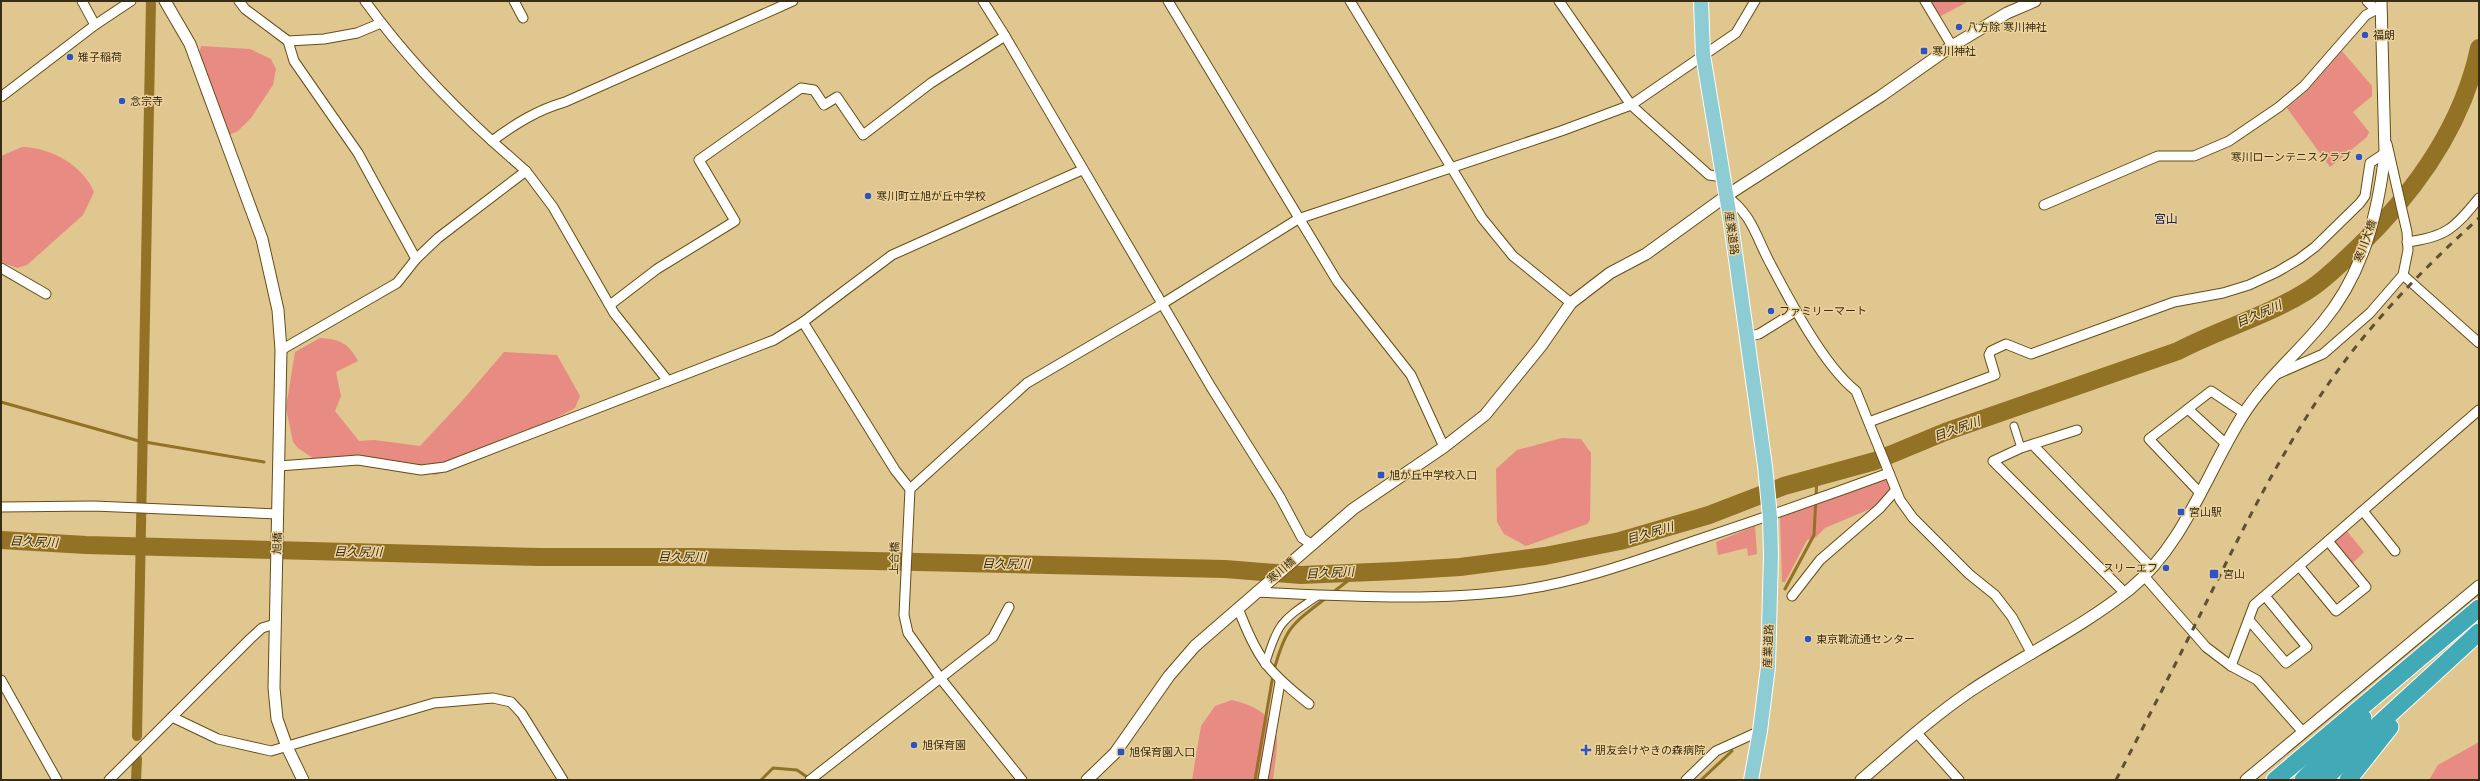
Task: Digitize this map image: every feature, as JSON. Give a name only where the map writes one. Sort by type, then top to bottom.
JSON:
[{"type":"highway","points":[[2275,780],[2479,608]]},
{"type":"highway","points":[[2303,780],[2361,720],[2479,614]]},
{"type":"highway","points":[[2324,780],[2380,723],[2479,632]]},
{"type":"highway","points":[[2348,780],[2402,712],[2442,665]]},
{"type":"main road","name":"産業道路","points":[[1701,1],[1703,55],[1726,196],[1765,466],[1770,514],[1772,556],[1768,667],[1760,731],[1751,780]]},
{"type":"street","points":[[82,1],[95,25]]},
{"type":"street","points":[[1,98],[95,25],[131,1]]},
{"type":"street","name":"旭橋","points":[[165,1],[190,44],[262,239],[278,310],[281,350],[274,688],[277,719],[287,747],[303,780]]},
{"type":"street","points":[[239,1],[245,9],[288,41],[294,61],[358,153],[416,259]]},
{"type":"street","points":[[365,1],[381,23],[452,103],[526,171],[553,207],[610,305],[668,381]]},
{"type":"street","points":[[514,1],[523,18]]},
{"type":"street","points":[[983,1],[1162,304],[1280,497],[1302,538],[1311,544]]},
{"type":"street","points":[[1168,1],[1298,219],[1348,296],[1408,370],[1444,447]]},
{"type":"street","points":[[1350,1],[1452,166],[1482,218],[1513,256],[1571,303]]},
{"type":"street","points":[[1559,1],[1630,105],[1710,175],[1723,177]]},
{"type":"street","points":[[803,322],[895,470],[910,489],[1027,383],[1162,304],[1298,219],[1452,166],[1561,132],[1630,105],[1736,33],[1755,1]]},
{"type":"street","points":[[1925,1],[1952,46]]},
{"type":"street","name":"寒川橋","points":[[1087,780],[1115,753],[1169,676],[1195,646],[1353,509],[1444,447],[1485,415],[1504,394],[1571,303],[1610,273],[1646,254],[1726,196],[1882,96],[1952,46],[2007,13],[2035,1]]},
{"type":"street","points":[[2367,1],[2379,6]]},
{"type":"street","points":[[492,141],[520,120],[545,108],[565,102],[787,2]]},
{"type":"street","points":[[2044,205],[2158,156],[2194,156],[2236,137],[2279,107],[2304,86],[2366,15],[2379,6]]},
{"type":"street","name":"寒川大橋","points":[[1861,780],[1916,732],[1970,692],[2032,654],[2125,593],[2147,571],[2169,545],[2200,493],[2244,413],[2275,375],[2324,321],[2338,301],[2366,248],[2382,178],[2385,153],[2379,6]]},
{"type":"street","points":[[288,41],[324,40],[357,33],[381,23]]},
{"type":"street","points":[[610,305],[657,269],[735,221],[699,160],[801,88],[814,90],[824,105],[837,97],[863,135],[931,82],[1005,36]]},
{"type":"street","points":[[2275,375],[2323,354],[2370,313],[2403,275],[2407,242],[2406,227],[2394,169],[2384,132]]},
{"type":"street","points":[[1870,423],[1996,375],[1989,355],[1991,351],[2006,344],[2031,354],[2174,302],[2223,293],[2264,279],[2299,259],[2337,227],[2365,196],[2370,162],[2385,153]]},
{"type":"street","points":[[279,466],[358,460],[422,470],[445,467],[774,340],[803,322],[892,255],[1082,170]]},
{"type":"street","points":[[281,350],[397,283],[416,259],[438,238],[526,171]]},
{"type":"street","points":[[1726,196],[1739,205],[1747,215],[1796,311],[1843,381],[1856,391],[1870,423],[1895,491],[1913,518],[1969,574],[1995,595],[2012,618],[2032,654]]},
{"type":"street","points":[[2407,242],[2434,238],[2446,232],[2462,219],[2479,198]]},
{"type":"street","points":[[1,268],[46,294]]},
{"type":"street","points":[[2403,275],[2479,343]]},
{"type":"street","points":[[1746,336],[1759,334],[1796,311]]},
{"type":"street","points":[[2200,493],[2149,439],[2211,391],[2244,413]]},
{"type":"street","points":[[2188,408],[2226,444]]},
{"type":"street","points":[[2231,666],[2254,605],[2479,410]]},
{"type":"street","points":[[2014,426],[2021,448]]},
{"type":"street","points":[[2077,430],[2021,448],[1993,461],[2125,593]]},
{"type":"street","points":[[2033,445],[2147,571],[2196,637],[2231,666],[2257,680],[2302,731]]},
{"type":"street","points":[[1258,591],[1319,595],[1447,597],[1521,590],[1576,579],[1816,499],[1888,471]]},
{"type":"street","name":"上合橋","points":[[910,489],[904,615],[908,633],[941,679],[1022,780]]},
{"type":"street","points":[[1792,596],[1820,560],[1880,508],[1895,491]]},
{"type":"street","points":[[1,507],[94,506],[193,509],[278,516]]},
{"type":"street","points":[[2362,511],[2395,551]]},
{"type":"street","points":[[2299,566],[2336,611],[2366,587],[2328,541]]},
{"type":"street","points":[[2246,780],[2302,731],[2479,586]]},
{"type":"street","points":[[1265,665],[1276,630],[1281,623],[1319,595]]},
{"type":"street","points":[[2249,620],[2286,663],[2307,647],[2265,596]]},
{"type":"street","points":[[810,780],[993,637],[1009,606]]},
{"type":"street","points":[[1238,608],[1251,642],[1265,665],[1280,682],[1309,704]]},
{"type":"street","points":[[109,780],[262,628],[275,624]]},
{"type":"street","points":[[1,680],[57,780]]},
{"type":"street","points":[[1263,780],[1280,682]]},
{"type":"street","points":[[172,717],[218,739],[271,751],[434,703],[493,698],[511,702],[522,714],[563,780]]},
{"type":"street","points":[[1686,780],[1716,751],[1760,731]]},
{"type":"street","points":[[1916,732],[1959,780]]},
{"type":"shaded area","points":[[1930,1],[1969,1],[1939,17]]},
{"type":"shaded area","points":[[201,46],[250,49],[271,59],[276,69],[273,85],[251,118],[238,131],[227,136],[211,114],[201,94],[197,73]]},
{"type":"shaded area","points":[[2342,51],[2372,86],[2372,96],[2353,112],[2369,132],[2367,137],[2330,167],[2287,108],[2306,92]]},
{"type":"shaded area","points":[[22,147],[44,151],[65,160],[82,174],[89,182],[94,192],[83,215],[27,265],[17,268],[1,262],[1,156]]},
{"type":"shaded area","points":[[320,338],[333,339],[343,343],[351,350],[358,361],[336,372],[341,396],[335,411],[359,441],[374,440],[420,446],[462,401],[504,352],[557,355],[580,396],[575,408],[494,451],[436,475],[376,464],[314,459],[298,448],[293,442],[286,408],[295,352]]},
{"type":"shaded area","points":[[1562,438],[1581,439],[1591,453],[1590,520],[1587,524],[1526,546],[1504,534],[1497,522],[1496,469],[1517,450]]},
{"type":"shaded area","points":[[1887,479],[1891,490],[1877,506],[1825,528],[1816,537],[1807,540],[1785,582],[1782,582],[1780,516]]},
{"type":"shaded area","points":[[1755,526],[1757,554],[1748,556],[1747,548],[1718,555],[1716,542]]},
{"type":"shaded area","points":[[2346,530],[2364,552],[2352,564],[2333,541]]},
{"type":"shaded area","points":[[1232,700],[1259,710],[1274,726],[1277,744],[1273,780],[1192,780],[1201,726],[1215,706]]},
{"type":"shaded area","points":[[2479,742],[2479,780],[2429,780],[2438,765]]},
{"type":"waterway","points":[[137,736],[151,1]]},
{"type":"waterway","name":"目久尻川","points":[[1,540],[86,545],[540,557],[697,557],[1225,569],[1301,575],[1460,567],[1545,556],[1620,541],[1709,515],[1784,486],[1875,461],[1945,432],[2178,351],[2292,300],[2314,287],[2337,267],[2375,230],[2415,184],[2432,159],[2460,106],[2471,77],[2479,48]]},
{"type":"waterway","points":[[1,402],[139,441],[264,462]]},
{"type":"waterway","points":[[1785,589],[1814,535],[1817,477]]},
{"type":"waterway","points":[[1332,593],[1358,573]]},
{"type":"waterway","points":[[1274,670],[1282,644],[1291,628],[1297,621],[1326,598]]},
{"type":"waterway","points":[[1255,780],[1273,675]]},
{"type":"waterway","points":[[1701,780],[1732,751]]},
{"type":"waterway","points":[[136,780],[137,759]]},
{"type":"waterway","points":[[762,779],[773,768],[797,770],[807,777]]},
{"type":"railway","points":[[2116,780],[2246,524],[2277,466],[2311,410],[2346,360],[2381,317],[2438,256],[2479,218]]},
{"type":"place","name":"八方除 寒川神社","points":[[1959,27]]},
{"type":"place","name":"福朗","points":[[2365,35]]},
{"type":"place","name":"寒川神社","points":[[1924,51]]},
{"type":"place","name":"雉子稲荷","points":[[70,57]]},
{"type":"place","name":"念宗寺","points":[[122,101]]},
{"type":"place","name":"寒川ローンテニスクラブ","points":[[2359,157]]},
{"type":"place","name":"寒川町立旭が丘中学校","points":[[868,196]]},
{"type":"place","name":"ファミリーマート","points":[[1771,311]]},
{"type":"place","name":"旭が丘中学校入口","points":[[1381,475]]},
{"type":"place","name":"宮山駅","points":[[2181,512]]},
{"type":"place","name":"スリーエフ","points":[[2166,568]]},
{"type":"place","name":"宮山","points":[[2214,574]]},
{"type":"place","name":"東京靴流通センター","points":[[1808,639]]},
{"type":"place","name":"旭保育園","points":[[914,745]]},
{"type":"place","name":"朋友会けやきの森病院","points":[[1586,750]]},
{"type":"place","name":"旭保育園入口","points":[[1121,752]]},
{"type":"district","name":"宮山","points":[[2166,219]]}]
